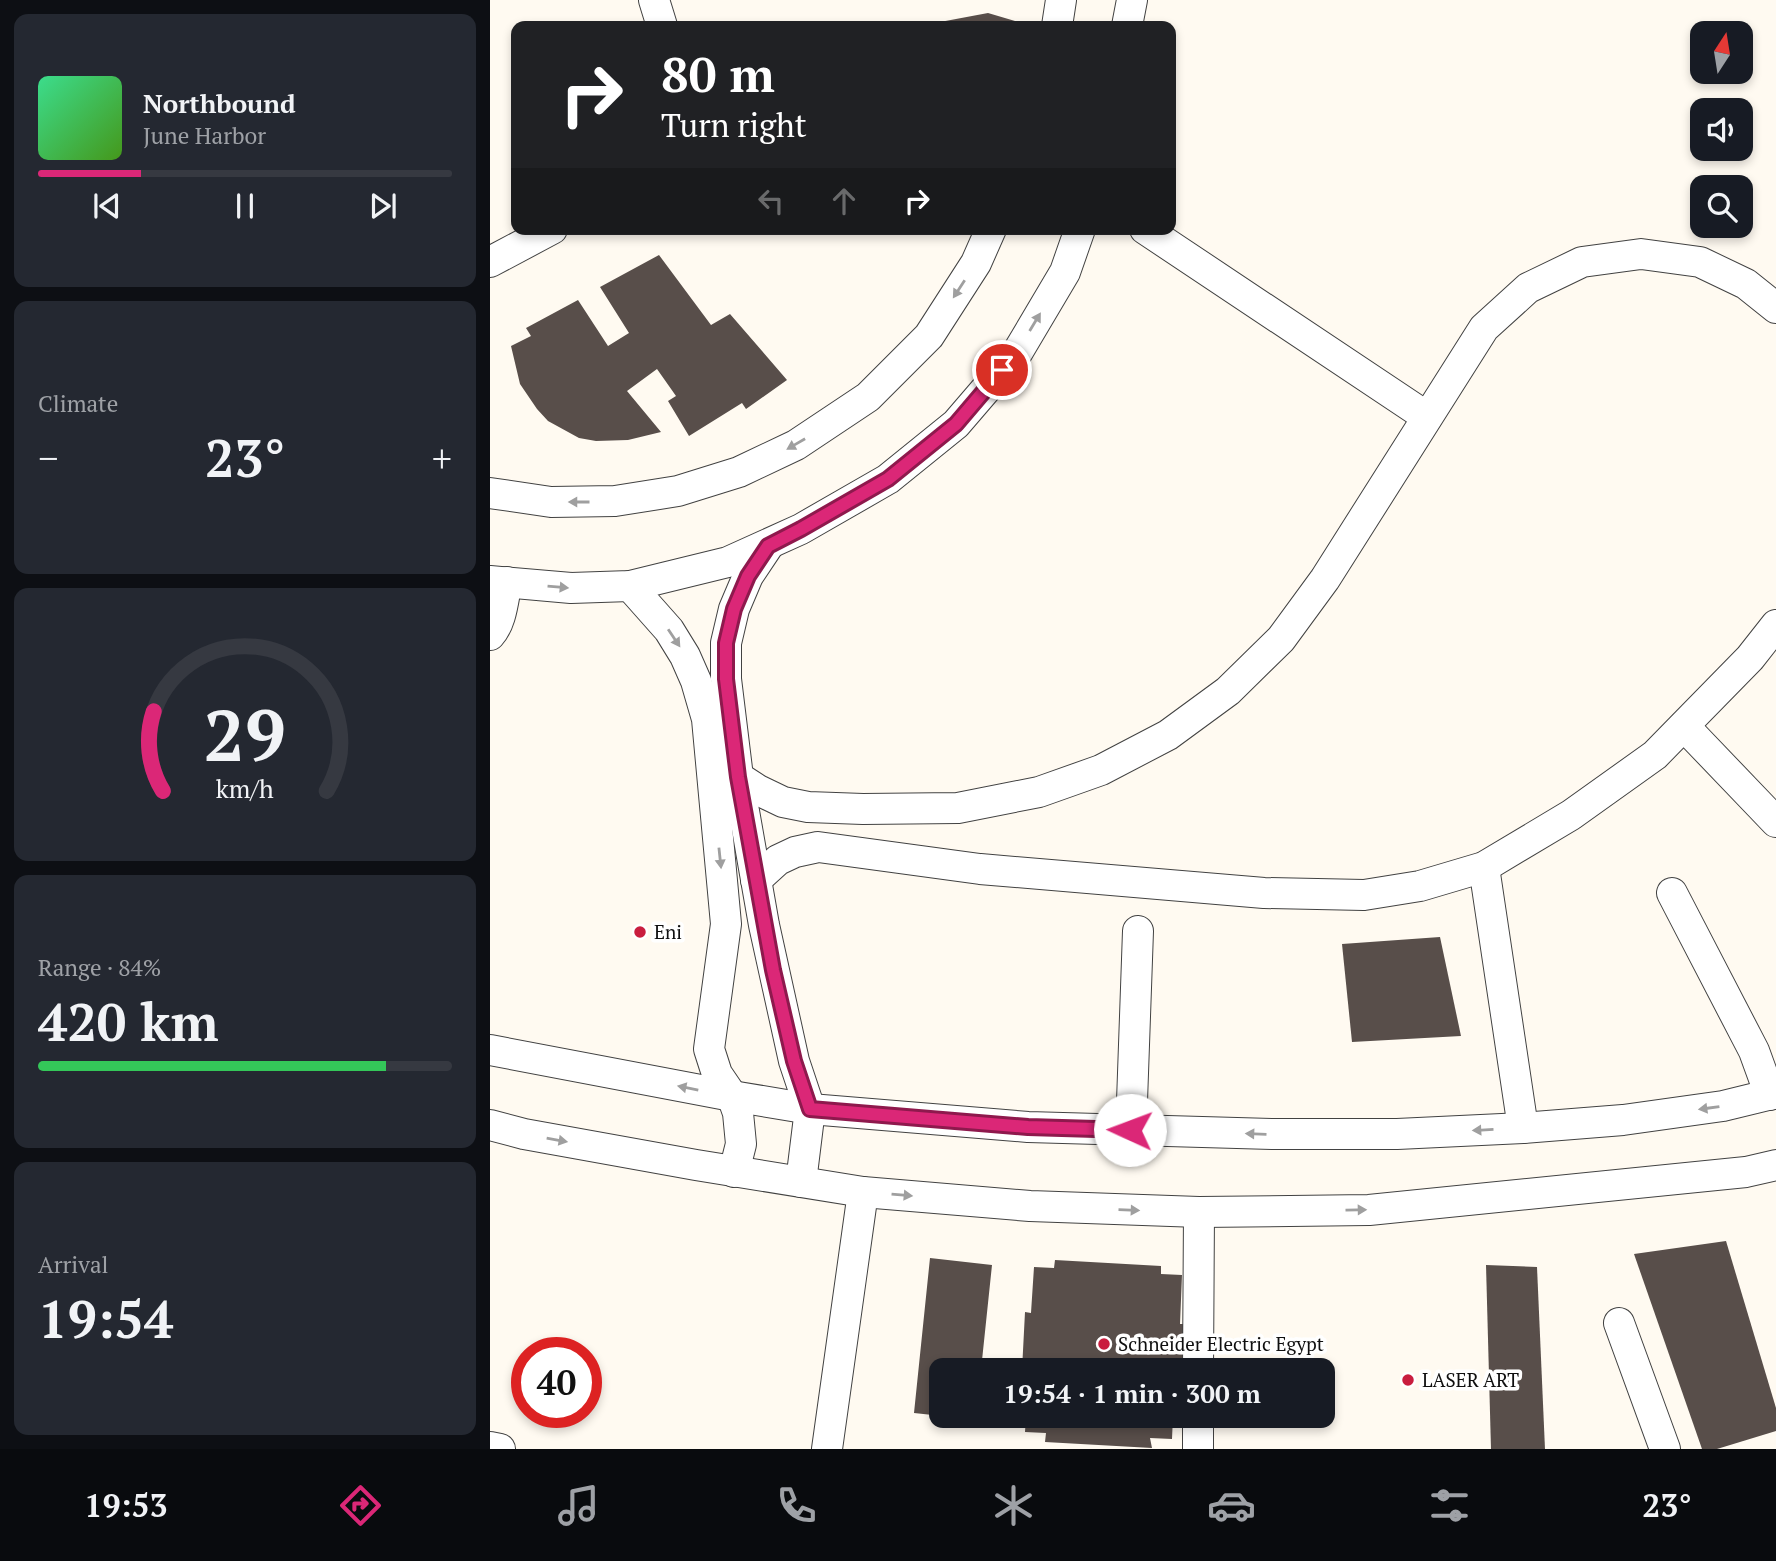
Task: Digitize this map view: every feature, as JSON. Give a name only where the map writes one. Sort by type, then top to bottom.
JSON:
[{"type":"street","points":[[654,0],[660,21]]},
{"type":"street","points":[[1058,21],[1061,0]]},
{"type":"street","points":[[1128,21],[1132,0]]},
{"type":"street","points":[[490,262],[541,235]]},
{"type":"street","points":[[490,493],[551,502],[602,502],[678,492],[739,472],[796,445],[868,397],[929,336],[976,264],[988,235]]},
{"type":"street","points":[[490,635],[498,621],[499,581],[571,588],[630,586],[728,562],[801,529],[888,479],[956,424],[1017,353],[1065,272],[1078,235]]},
{"type":"street","points":[[1154,235],[1427,417]]},
{"type":"street","points":[[738,777],[783,802],[808,807],[958,808],[1039,792],[1101,770],[1168,735],[1228,691],[1281,639],[1325,579],[1484,328],[1528,288],[1582,262],[1641,254],[1700,262],[1746,284],[1776,309]]},
{"type":"street","points":[[768,546],[748,576],[734,609],[726,643],[726,679],[738,777],[773,970],[794,1061],[810,1109],[801,1182]]},
{"type":"street","points":[[630,586],[669,630],[685,656],[696,681],[706,719],[726,925],[709,1049],[717,1074],[732,1096],[738,1112],[741,1130],[734,1172]]},
{"type":"street","points":[[756,880],[778,860],[794,852],[818,847],[980,869],[1264,893],[1364,895],[1420,886],[1484,867],[1571,815],[1655,755],[1751,658],[1776,625]]},
{"type":"street","points":[[1684,726],[1776,822]]},
{"type":"street","points":[[1484,867],[1523,1128]]},
{"type":"street","points":[[490,1050],[810,1109],[1028,1127],[1397,1134],[1623,1120],[1723,1106],[1773,1094],[1754,1051],[1672,893]]},
{"type":"street","points":[[1130,1130],[1138,931]]},
{"type":"street","points":[[490,1125],[524,1134],[734,1172],[863,1192],[1030,1206],[1199,1212],[1369,1210],[1746,1172],[1776,1165]]},
{"type":"street","points":[[827,1449],[863,1192]]},
{"type":"street","points":[[1198,1358],[1199,1212]]},
{"type":"street","points":[[1619,1323],[1665,1449]]},
{"type":"street","points":[[1198,1428],[1198,1449]]},
{"type":"street","points":[[490,1447],[500,1449]]},
{"type":"building","points":[[988,13],[1015,21],[945,21]]},
{"type":"building","points":[[659,255],[711,325],[730,314],[787,380],[746,409],[742,403],[689,436],[668,401],[676,396],[657,369],[627,391],[661,432],[628,440],[596,441],[579,438],[548,421],[537,409],[520,384],[511,346],[531,336],[526,328],[578,300],[608,346],[629,333],[600,287]]},
{"type":"building","points":[[1440,937],[1461,1036],[1352,1042],[1342,944]]},
{"type":"building","points":[[1726,1241],[1776,1408],[1776,1431],[1717,1449],[1702,1449],[1634,1254]]},
{"type":"building","points":[[930,1258],[992,1265],[982,1358],[929,1358],[929,1415],[914,1413]]},
{"type":"building","points":[[1055,1260],[1161,1266],[1161,1274],[1182,1275],[1180,1324],[1185,1324],[1183,1358],[1023,1358],[1025,1312],[1031,1313],[1034,1267],[1054,1268]]},
{"type":"building","points":[[1486,1265],[1537,1267],[1545,1449],[1491,1449]]},
{"type":"building","points":[[1025,1428],[1172,1428],[1172,1439],[1150,1438],[1152,1448],[1045,1442],[1046,1433],[1025,1432]]},
{"type":"place","name":"Eni","points":[[640,932]]},
{"type":"place","name":"Schneider Electric Egypt","points":[[1104,1344]]},
{"type":"place","name":"LASER ART","points":[[1408,1380]]},
{"type":"route","points":[[1002,370],[956,424],[888,479],[768,546],[748,576],[734,609],[726,643],[726,679],[742,803],[773,970],[794,1061],[810,1109],[1028,1127],[1130,1130]]}]
